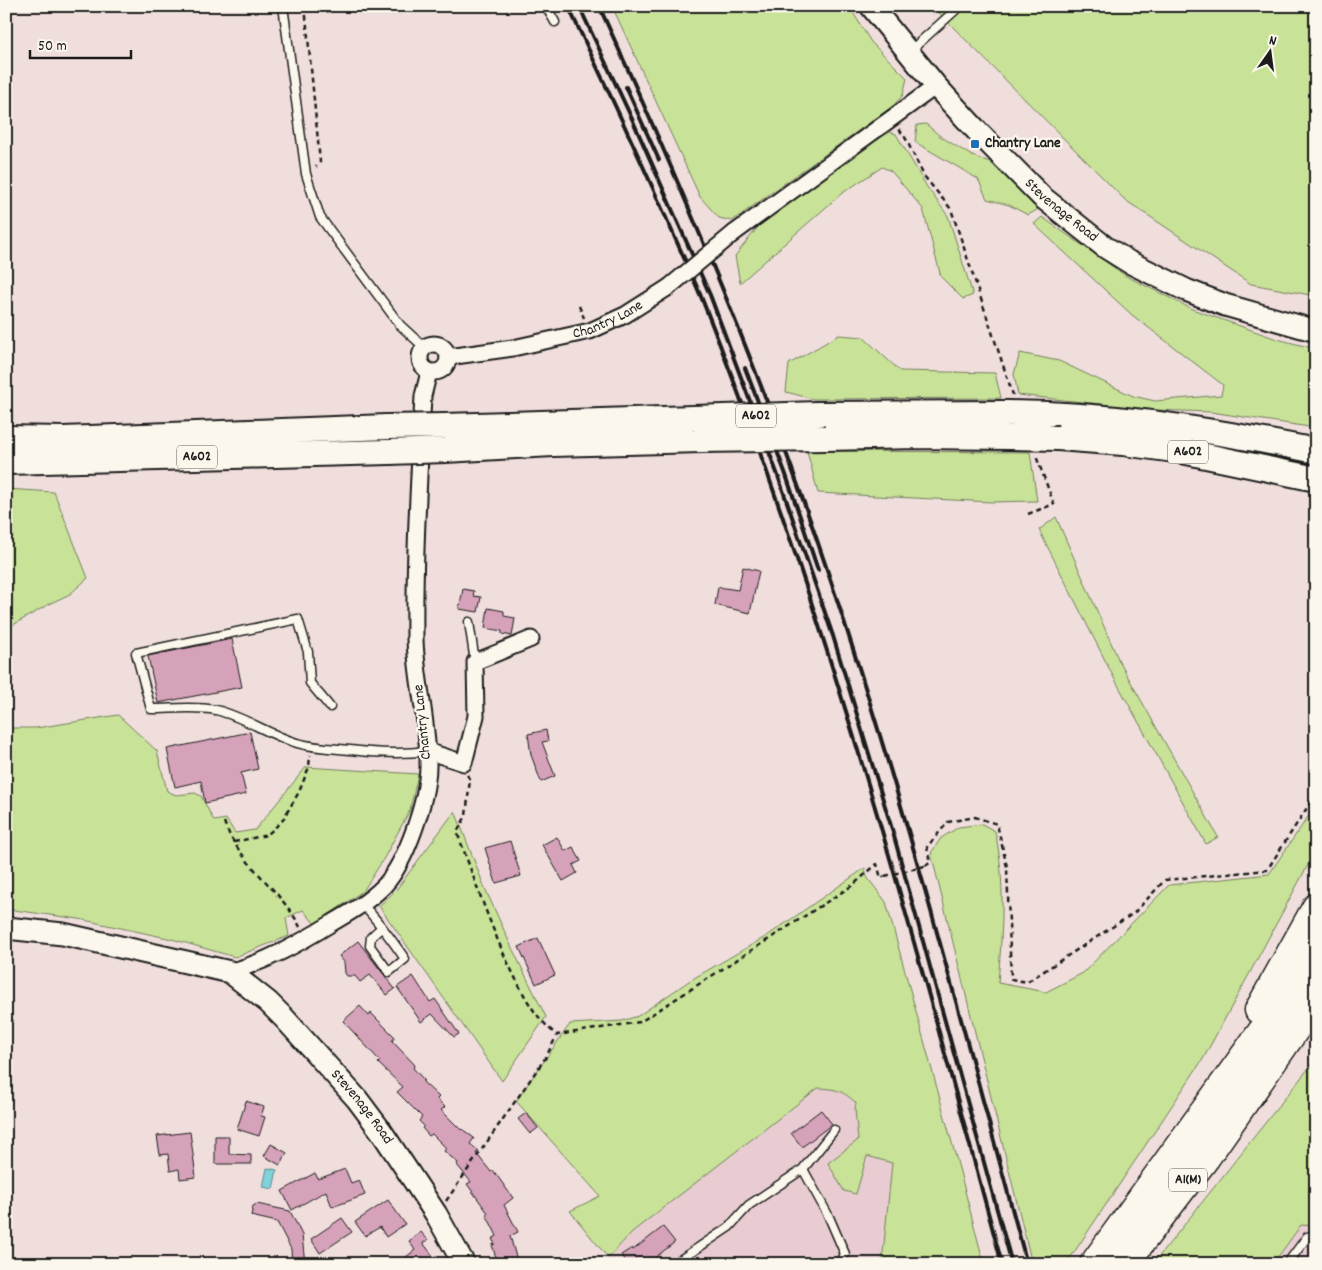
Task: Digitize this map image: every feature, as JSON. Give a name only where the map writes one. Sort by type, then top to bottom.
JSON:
[{"type":"highway","points":[[1204,1113],[1316,908]]},
{"type":"highway","name":"A1(M)","points":[[1094,1264],[1316,957]]},
{"type":"highway","name":"A1(M)","points":[[1124,1264],[1206,1157],[1316,999]]},
{"type":"highway","points":[[1249,1095],[1316,1024]]},
{"type":"main road","name":"A602","points":[[6,438],[63,439],[387,426],[445,426],[818,414],[1010,405],[1048,414],[1103,417],[1194,428],[1316,451]]},
{"type":"main road","name":"A602","points":[[6,462],[388,452],[553,444],[702,440],[917,436],[1010,437],[1058,438],[1123,443],[1182,451],[1316,479]]},
{"type":"street","name":"Stevenage Road","points":[[871,6],[936,86],[978,132],[1042,197],[1105,247],[1129,262],[1186,290],[1225,305],[1314,330]]},
{"type":"street","name":"Chantry Lane","points":[[448,357],[513,348],[590,331],[625,315],[669,287],[734,233],[936,86]]},
{"type":"street","points":[[433,344],[444,349],[448,362],[442,370],[433,373],[424,369],[420,361],[425,348],[433,344]]},
{"type":"street","name":"Chantry Lane","points":[[230,972],[256,964],[306,940],[363,905],[385,884],[402,857],[420,813],[428,767],[425,722],[416,656],[414,590],[423,396],[429,372]]},
{"type":"street","points":[[427,750],[464,763],[476,716],[476,662],[531,639]]},
{"type":"street","points":[[6,928],[63,934],[230,972]]},
{"type":"street","name":"Stevenage Road","points":[[230,972],[268,1002],[357,1099],[381,1131],[436,1214],[464,1264]]},
{"type":"lane","points":[[283,6],[306,174],[320,217],[400,325],[425,348]]},
{"type":"lane","points":[[546,6],[555,22]]},
{"type":"lane","points":[[908,52],[960,6]]},
{"type":"lane","points":[[330,707],[310,683],[308,652],[298,619],[136,653],[151,709],[191,708],[214,710],[236,715],[296,743],[310,746],[382,753],[413,753],[427,750]]},
{"type":"lane","points":[[469,622],[476,662]]},
{"type":"lane","points":[[363,905],[382,927],[405,959],[389,972],[370,946],[371,937],[382,927]]},
{"type":"lane","points":[[674,1264],[729,1227],[749,1204],[803,1169],[834,1130]]},
{"type":"lane","points":[[803,1169],[829,1217],[845,1254],[840,1264]]},
{"type":"lane","points":[[1287,1264],[1307,1237],[1316,1235]]},
{"type":"path","points":[[305,6],[320,162],[306,174]]},
{"type":"path","points":[[891,118],[906,139],[924,176],[950,209],[1010,405]]},
{"type":"path","points":[[1028,514],[1054,504],[1034,450]]},
{"type":"path","points":[[234,842],[267,835],[282,821],[299,792],[309,767],[310,746]]},
{"type":"path","points":[[470,779],[466,816],[457,832],[491,925],[524,998],[544,1024],[557,1035],[640,1022],[845,891],[877,864],[880,878],[930,864],[927,847],[948,822],[975,817],[997,824],[1007,867],[1011,979],[1027,982],[1134,913],[1165,880],[1267,870],[1316,794]]},
{"type":"path","points":[[224,822],[228,833],[249,864],[294,915],[306,940]]},
{"type":"path","points":[[436,1214],[546,1057],[557,1035]]},
{"type":"shaded area","points":[[817,1088],[833,1089],[844,1093],[856,1103],[858,1140],[856,1194],[867,1156],[893,1163],[882,1264],[607,1264],[608,1258],[632,1232]]},
{"type":"shaded area","points":[[1301,1224],[1316,1226],[1316,1264],[1273,1264]]},
{"type":"green space","points":[[612,6],[849,6],[871,42],[907,78],[903,95],[893,106],[732,221],[719,218],[700,197]]},
{"type":"green space","points":[[932,6],[1316,6],[1316,296],[1251,284],[1125,200]]},
{"type":"green space","points":[[926,124],[940,136],[972,156],[993,163],[1042,207],[1028,215],[1009,205],[987,199],[978,179],[915,142],[917,125]]},
{"type":"green space","points":[[890,132],[896,134],[927,187],[948,216],[973,295],[963,299],[941,277],[923,209],[891,171],[882,167],[841,194],[740,283],[735,256],[766,217],[868,145]]},
{"type":"green space","points":[[1042,217],[1126,276],[1192,309],[1277,339],[1316,349],[1316,428],[1211,412],[1155,410],[1018,395],[1014,374],[1020,353],[1059,361],[1133,396],[1155,401],[1221,395],[1223,385],[1132,315],[1034,224]]},
{"type":"green space","points":[[839,335],[863,337],[900,371],[995,373],[1001,398],[813,399],[786,392],[789,364]]},
{"type":"green space","points":[[807,451],[1030,452],[1037,501],[991,502],[818,493]]},
{"type":"green space","points":[[6,489],[54,492],[88,578],[70,594],[6,629]]},
{"type":"green space","points":[[1056,517],[1119,661],[1218,837],[1206,844],[1113,676],[1039,530]]},
{"type":"green space","points":[[118,715],[157,751],[167,791],[176,795],[195,793],[201,796],[214,821],[226,819],[235,833],[255,830],[306,767],[418,774],[410,810],[383,860],[363,891],[315,924],[303,910],[286,918],[289,936],[235,957],[172,939],[79,919],[6,909],[6,728],[36,728]]},
{"type":"green space","points":[[1316,805],[1316,850],[1203,1059],[1065,1264],[1032,1264],[931,853],[941,838],[959,827],[982,824],[995,831],[1002,888],[1002,926],[998,983],[1046,992],[1083,973],[1169,885],[1269,874]]},
{"type":"green space","points":[[455,811],[484,886],[546,1017],[502,1081],[379,906],[396,890]]},
{"type":"green space","points":[[865,868],[867,877],[886,902],[984,1264],[882,1264],[892,1163],[867,1156],[856,1194],[844,1191],[828,1163],[858,1140],[856,1103],[847,1095],[838,1091],[818,1088],[632,1232],[608,1258],[570,1211],[600,1196],[516,1101],[570,1024],[622,1021],[638,1016],[689,981],[767,936]]},
{"type":"green space","points":[[1316,1059],[1316,1112],[1310,1120],[1316,1133],[1316,1226],[1301,1225],[1273,1264],[1153,1264]]},
{"type":"water","points":[[267,1168],[277,1170],[273,1189],[263,1187]]},
{"type":"building","points":[[743,567],[759,571],[750,613],[715,605],[718,587],[738,590]]},
{"type":"building","points":[[463,589],[474,591],[473,596],[481,597],[478,612],[459,609]]},
{"type":"building","points":[[488,608],[504,611],[504,616],[515,618],[512,636],[502,634],[502,631],[485,628]]},
{"type":"building","points":[[232,639],[242,687],[158,703],[148,656]]},
{"type":"building","points":[[546,730],[548,741],[542,742],[555,776],[541,782],[531,755],[528,734]]},
{"type":"building","points":[[250,732],[258,769],[241,773],[246,794],[205,803],[201,781],[175,787],[167,749]]},
{"type":"building","points":[[557,837],[565,851],[573,847],[581,861],[573,865],[577,873],[563,881],[542,845]]},
{"type":"building","points":[[510,841],[521,876],[496,883],[485,848]]},
{"type":"building","points":[[538,938],[555,975],[536,984],[519,947]]},
{"type":"building","points":[[358,941],[395,989],[387,995],[370,975],[360,982],[355,976],[347,976],[345,973],[344,962],[339,956]]},
{"type":"building","points":[[413,976],[430,1002],[435,999],[459,1034],[454,1037],[432,1014],[421,1022],[397,987]]},
{"type":"building","points":[[360,1006],[369,1016],[371,1013],[395,1037],[392,1041],[415,1065],[413,1068],[424,1080],[423,1082],[439,1097],[437,1099],[445,1107],[441,1110],[461,1130],[474,1138],[470,1144],[479,1151],[476,1153],[491,1172],[493,1170],[513,1198],[504,1205],[518,1232],[510,1236],[518,1264],[498,1264],[492,1245],[495,1244],[492,1239],[497,1236],[486,1214],[488,1213],[467,1184],[471,1182],[457,1165],[458,1163],[444,1151],[446,1148],[432,1134],[429,1136],[422,1128],[424,1126],[419,1121],[422,1117],[397,1092],[403,1087],[378,1063],[380,1061],[343,1021]]},
{"type":"building","points":[[246,1101],[264,1107],[261,1116],[265,1117],[259,1136],[237,1129]]},
{"type":"building","points":[[821,1110],[832,1124],[802,1147],[791,1133]]},
{"type":"building","points":[[526,1113],[538,1128],[530,1134],[518,1119]]},
{"type":"building","points":[[190,1132],[196,1177],[180,1179],[179,1169],[170,1171],[168,1154],[160,1155],[157,1136]]},
{"type":"building","points":[[215,1136],[229,1136],[229,1154],[251,1155],[251,1164],[215,1164]]},
{"type":"building","points":[[271,1144],[287,1153],[280,1165],[264,1156]]},
{"type":"building","points":[[345,1169],[351,1183],[359,1180],[365,1195],[332,1207],[326,1191],[292,1210],[282,1191],[315,1173],[318,1179]]},
{"type":"building","points":[[388,1200],[405,1224],[386,1237],[380,1227],[365,1236],[355,1222]]},
{"type":"building","points":[[257,1204],[290,1211],[302,1235],[305,1264],[292,1264],[291,1249],[277,1222],[251,1216],[253,1206]]},
{"type":"building","points":[[342,1218],[352,1232],[320,1253],[311,1239]]},
{"type":"building","points":[[663,1227],[675,1242],[647,1264],[627,1264],[621,1255],[632,1248],[633,1250]]},
{"type":"building","points":[[421,1232],[428,1240],[423,1243],[434,1257],[425,1264],[397,1264],[415,1250],[409,1241]]},
{"type":"railway","points":[[568,6],[641,161],[702,299],[747,417],[789,536],[829,656],[866,777],[936,1020],[1002,1264]]},
{"type":"railway","points":[[579,6],[633,121],[710,295],[777,473],[833,636],[892,829],[1012,1264]]},
{"type":"railway","points":[[599,6],[651,120],[748,351],[826,567],[889,764],[918,864],[1027,1264]]},
{"type":"railway","points":[[626,87],[659,160]]},
{"type":"railway","points":[[745,368],[785,472],[818,570]]},
{"type":"place","name":"Chantry Lane","points":[[975,144]]}]
